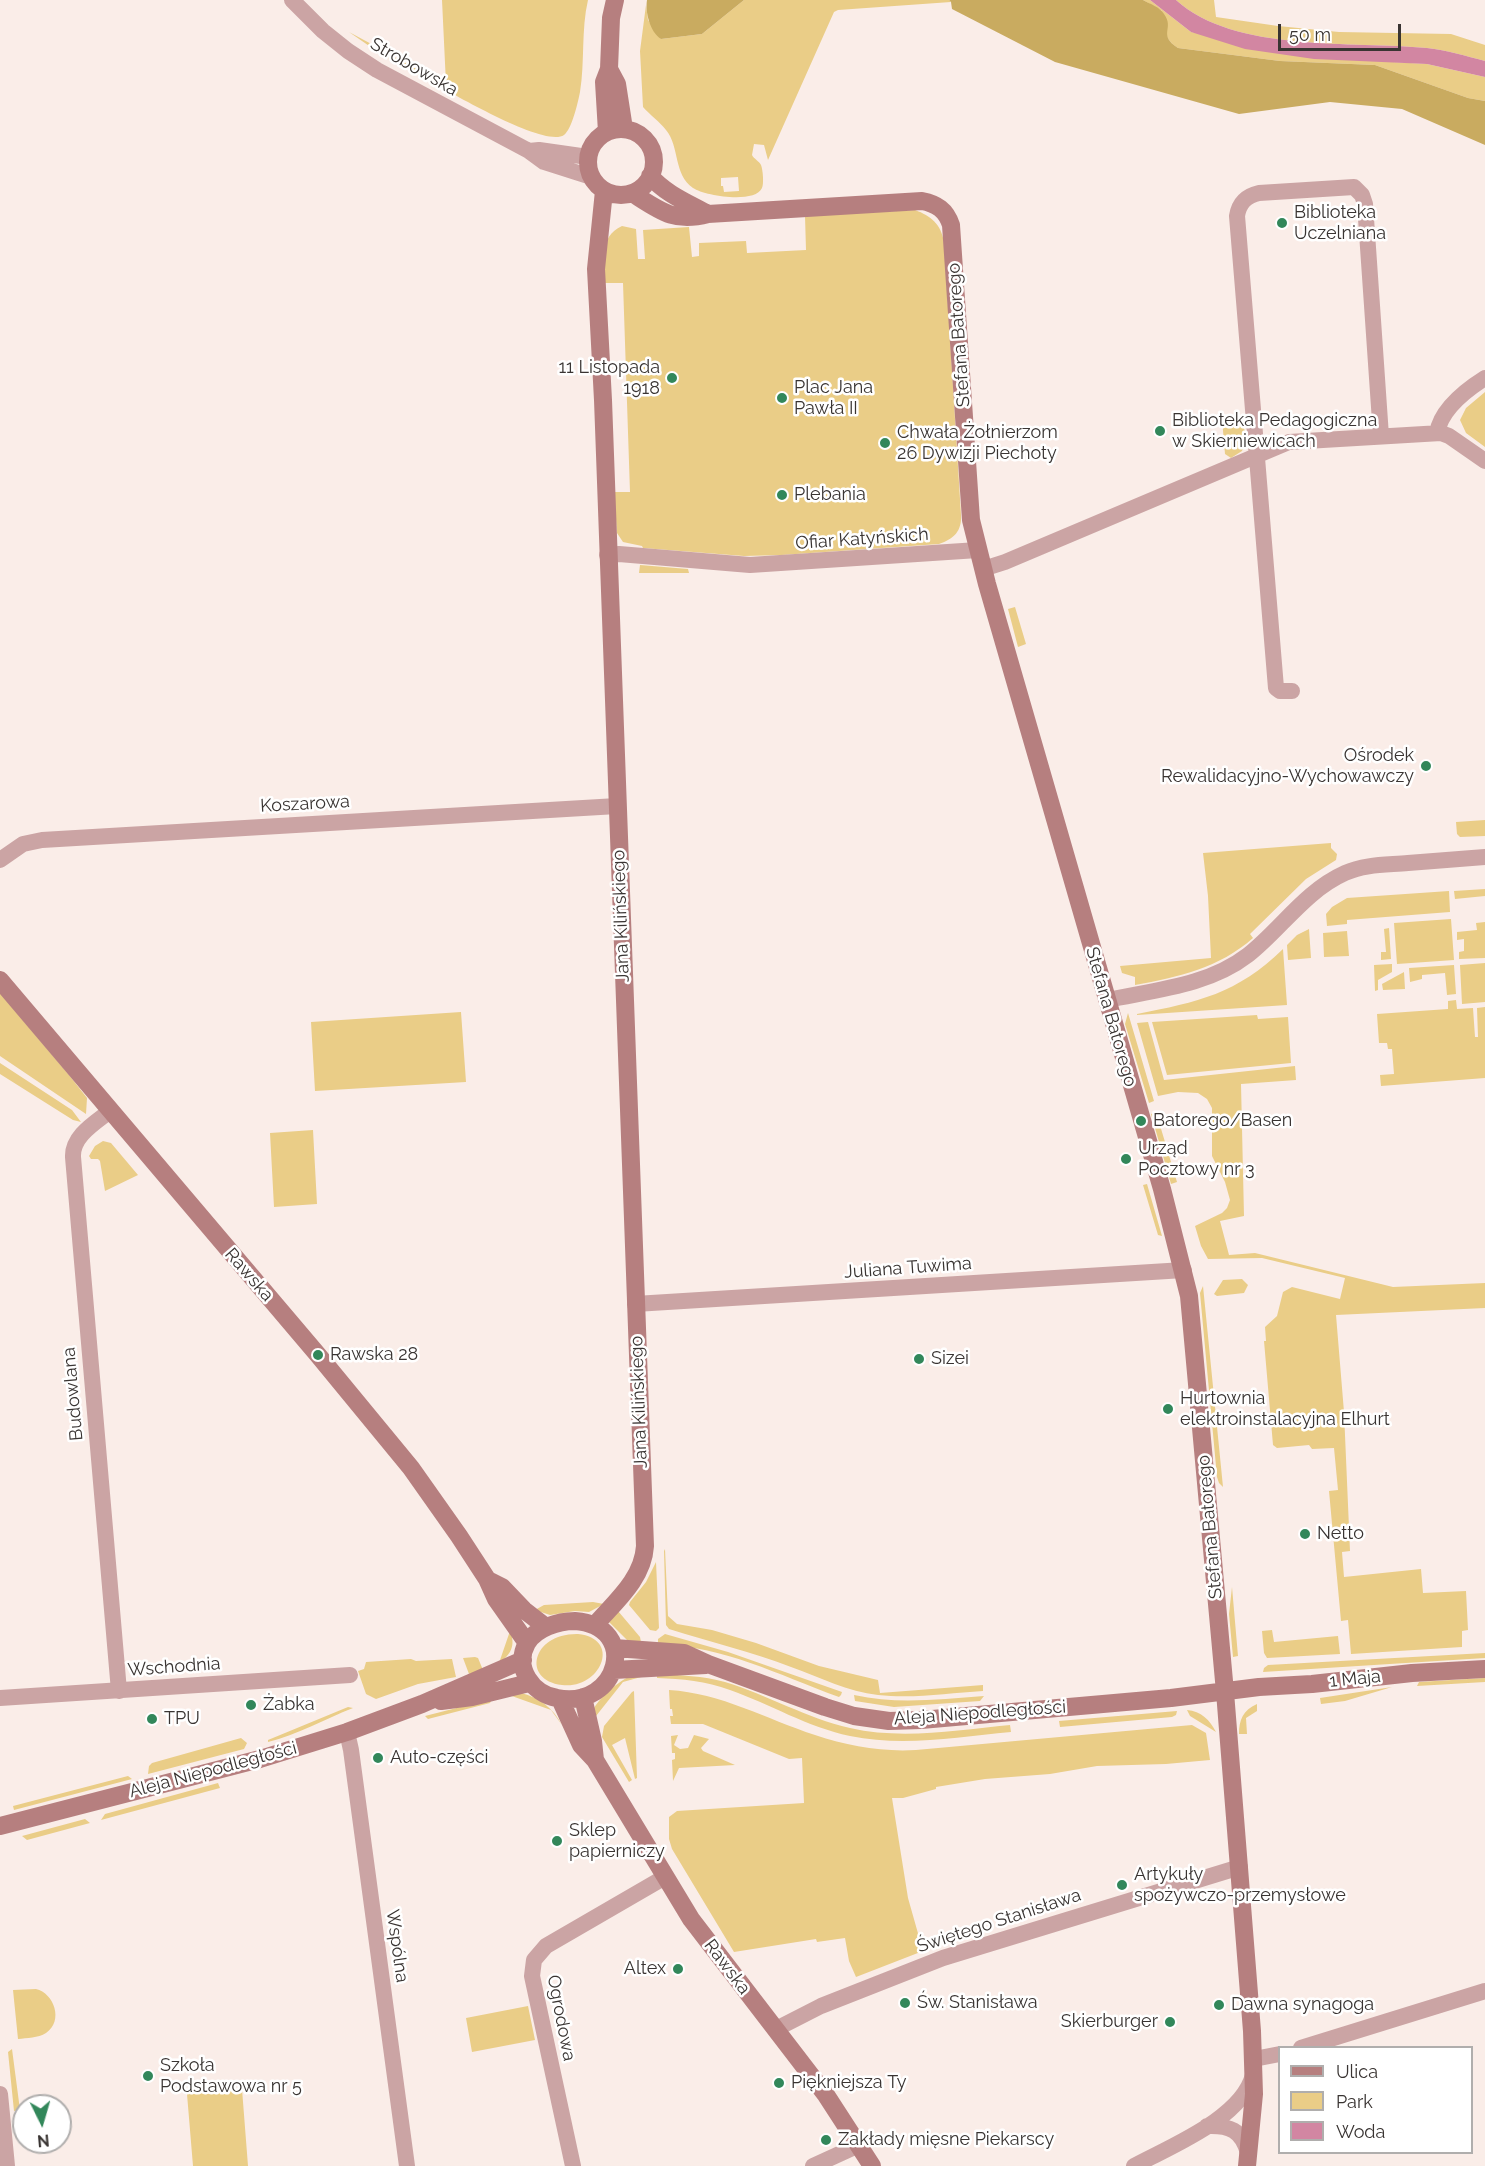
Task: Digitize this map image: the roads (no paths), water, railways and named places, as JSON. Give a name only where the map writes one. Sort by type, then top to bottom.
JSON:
[{"type":"street","name":"Strobowska","points":[[292,0],[323,31],[377,70],[529,151],[544,162],[591,177]]},
{"type":"street","points":[[615,0],[611,18],[609,69],[617,84],[615,131]]},
{"type":"street","points":[[615,131],[640,136],[647,143],[653,162],[650,176],[641,188],[622,195],[604,191],[591,177],[588,169],[588,157],[593,144],[615,131]]},
{"type":"street","name":"Strobowska","points":[[529,151],[539,150],[588,157]]},
{"type":"street","points":[[650,176],[661,188],[673,196],[708,214]]},
{"type":"street","points":[[1292,691],[1280,691],[1276,688],[1237,216],[1244,199],[1259,193],[1354,187],[1362,195],[1365,204],[1381,436]]},
{"type":"street","name":"Jana Kilińskiego","points":[[595,1625],[634,1580],[644,1560],[596,269],[604,191]]},
{"type":"street","name":"Stefana Batorego","points":[[632,193],[672,216],[692,218],[708,214],[922,201],[936,205],[946,213],[953,231],[973,529],[1184,1270],[1191,1310],[1225,1692],[1231,1870],[1254,2065],[1254,2094],[1247,2160]]},
{"type":"street","points":[[1437,433],[1439,423],[1448,410],[1485,378]]},
{"type":"street","points":[[983,569],[1005,562],[1289,441],[1447,434],[1485,461]]},
{"type":"street","name":"Ofiar Katyńskich","points":[[608,555],[750,565],[978,550]]},
{"type":"street","name":"Koszarowa","points":[[0,860],[23,844],[42,840],[616,806]]},
{"type":"street","points":[[1107,1000],[1188,983],[1228,968],[1251,952],[1324,885],[1347,872],[1381,864],[1485,858]]},
{"type":"street","name":"Rawska","points":[[0,980],[411,1468],[487,1579],[525,1652]]},
{"type":"street","name":"Budowlana","points":[[110,1111],[90,1126],[75,1143],[72,1151],[119,1690]]},
{"type":"street","name":"Juliana Tuwima","points":[[635,1304],[1184,1270]]},
{"type":"street","name":"Rawska","points":[[487,1579],[502,1587],[524,1610],[546,1627]]},
{"type":"street","points":[[575,1621],[595,1625],[610,1639],[614,1648],[614,1670],[611,1677],[600,1688],[583,1697],[560,1699],[541,1693],[529,1683],[525,1652],[536,1634],[546,1627],[575,1621]]},
{"type":"street","name":"Aleja Niepodległości","points":[[614,1648],[684,1653],[825,1707],[854,1716],[889,1721],[1225,1692]]},
{"type":"street","name":"Aleja Niepodległości","points":[[0,1826],[260,1759],[347,1732],[422,1704],[525,1652]]},
{"type":"street","name":"Aleja Niepodległości","points":[[614,1670],[708,1664]]},
{"type":"street","name":"1 Maja","points":[[1225,1692],[1397,1674],[1485,1668]]},
{"type":"street","name":"Wschodnia","points":[[0,1698],[350,1675]]},
{"type":"street","name":"Aleja Niepodległości","points":[[422,1704],[472,1697],[529,1683]]},
{"type":"street","name":"Rawska","points":[[583,1697],[595,1760]]},
{"type":"street","name":"Rawska","points":[[560,1699],[581,1745],[595,1760],[664,1876],[705,1937],[826,2095],[872,2166]]},
{"type":"street","name":"Wspólna","points":[[347,1732],[407,2166]]},
{"type":"street","name":"Świętego Stanisława","points":[[776,2029],[821,2006],[943,1958],[1231,1870]]},
{"type":"street","name":"Ogrodowa","points":[[573,2166],[532,1976],[534,1960],[538,1953],[555,1940],[664,1876]]},
{"type":"street","points":[[1307,2046],[1485,1991]]},
{"type":"street","points":[[1254,2065],[1278,2055]]},
{"type":"street","name":"Stefana Batorego","points":[[1207,2126],[1241,2098],[1248,2089],[1254,2065]]},
{"type":"street","points":[[0,2094],[7,2166]]},
{"type":"street","name":"Stefana Batorego","points":[[1207,2126],[1219,2125],[1237,2132],[1242,2138],[1247,2160]]},
{"type":"street","points":[[1134,2166],[1207,2126]]},
{"type":"street","points":[[813,2166],[859,2145]]},
{"type":"water","points":[[1150,0],[1176,0],[1200,17],[1229,29],[1262,37],[1331,44],[1427,48],[1449,52],[1485,61],[1485,77],[1427,64],[1314,59],[1245,49],[1191,32]]},
{"type":"place","name":"Biblioteka Uczelniana","points":[[1282,223]]},
{"type":"place","name":"11 Listopada 1918","points":[[672,378]]},
{"type":"place","name":"Plac Jana Pawła II","points":[[782,398]]},
{"type":"place","name":"Biblioteka Pedagogiczna w Skierniewicach","points":[[1160,431]]},
{"type":"place","name":"Chwała Żołnierzom 26 Dywizji Piechoty","points":[[885,443]]},
{"type":"place","name":"Plebania","points":[[782,495]]},
{"type":"place","name":"Ośrodek Rewalidacyjno-Wychowawczy","points":[[1426,766]]},
{"type":"place","name":"Batorego/Basen","points":[[1141,1121]]},
{"type":"place","name":"Urząd Pocztowy nr 3","points":[[1126,1159]]},
{"type":"place","name":"Rawska 28","points":[[318,1355]]},
{"type":"place","name":"Sizei","points":[[919,1359]]},
{"type":"place","name":"Hurtownia elektroinstalacyjna Elhurt","points":[[1168,1409]]},
{"type":"place","name":"Netto","points":[[1305,1534]]},
{"type":"place","name":"Żabka","points":[[251,1705]]},
{"type":"place","name":"TPU","points":[[152,1719]]},
{"type":"place","name":"Auto-części","points":[[378,1758]]},
{"type":"place","name":"Sklep papierniczy","points":[[557,1841]]},
{"type":"place","name":"Artykuły spożywczo-przemysłowe","points":[[1122,1885]]},
{"type":"place","name":"Altex","points":[[678,1969]]},
{"type":"place","name":"Św. Stanisława","points":[[905,2003]]},
{"type":"place","name":"Dawna synagoga","points":[[1219,2005]]},
{"type":"place","name":"Skierburger","points":[[1170,2022]]},
{"type":"place","name":"Szkoła Podstawowa nr 5","points":[[148,2076]]},
{"type":"place","name":"Piękniejsza Ty","points":[[779,2083]]},
{"type":"place","name":"Zakłady mięsne Piekarscy","points":[[826,2140]]}]
